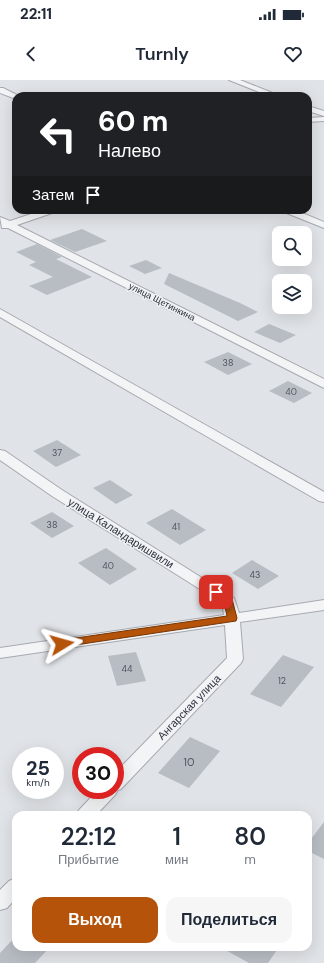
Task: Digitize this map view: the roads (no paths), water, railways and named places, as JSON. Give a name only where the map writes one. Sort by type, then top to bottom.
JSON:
[{"type":"street","points":[[233,80],[265,92]]},
{"type":"street","points":[[0,90],[12,94]]},
{"type":"street","points":[[312,110],[324,114]]},
{"type":"street","points":[[312,120],[324,119]]},
{"type":"street","points":[[3,225],[39,214]]},
{"type":"street","points":[[297,214],[324,225]]},
{"type":"street","name":"улица Щетинкина","points":[[3,225],[324,384]]},
{"type":"street","points":[[0,312],[324,498]]},
{"type":"street","name":"улица Каландаришвили","points":[[0,454],[57,493],[229,601],[232,618]]},
{"type":"street","points":[[0,653],[324,605]]},
{"type":"street","name":"Ангарская улица","points":[[124,775],[235,659],[232,618]]},
{"type":"street","points":[[89,811],[100,799]]},
{"type":"street","points":[[0,902],[12,890]]}]
